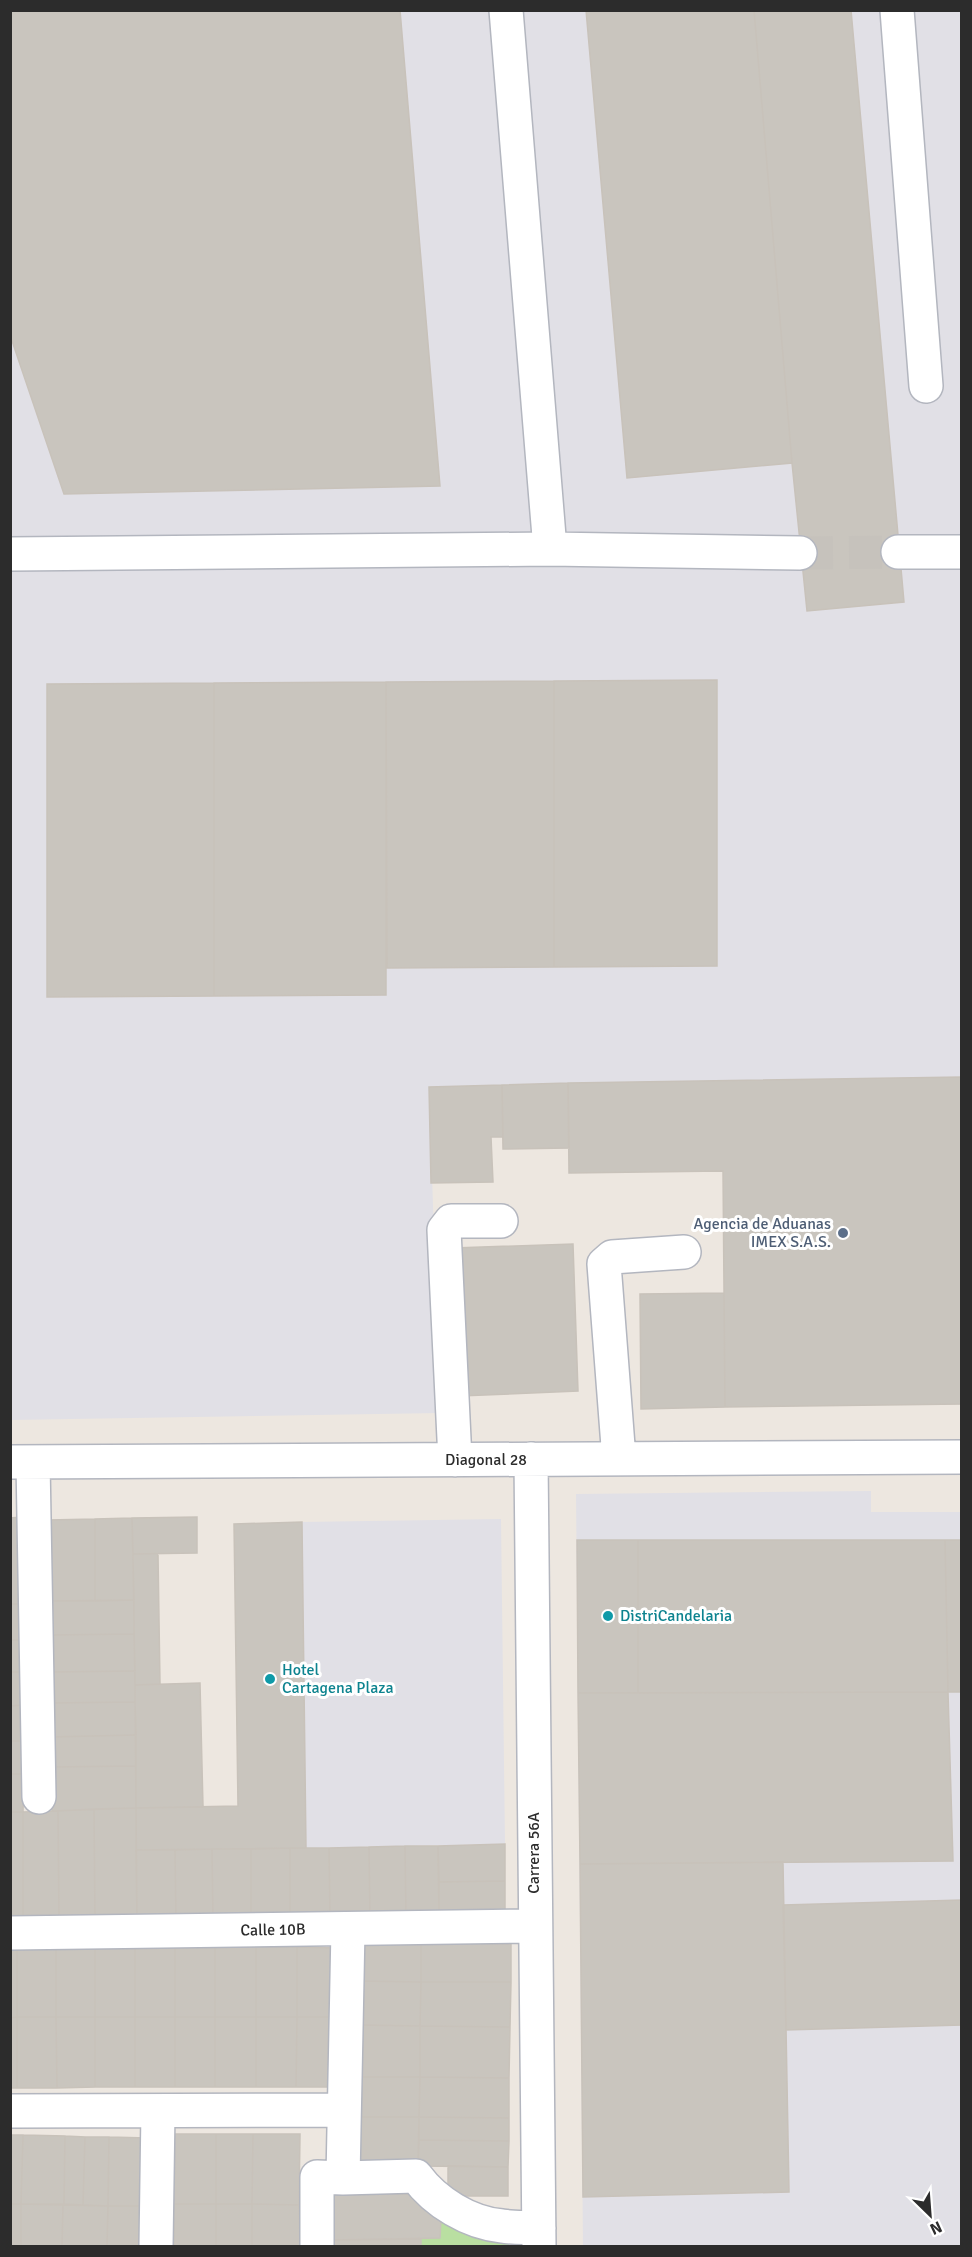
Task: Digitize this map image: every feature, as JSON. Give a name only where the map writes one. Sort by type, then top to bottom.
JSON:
[{"type":"street","points":[[506,10],[550,549]]},
{"type":"street","points":[[906,12],[926,386]]},
{"type":"street","points":[[10,554],[550,549],[800,553]]},
{"type":"street","points":[[898,552],[962,552]]},
{"type":"street","points":[[455,1460],[444,1230],[451,1221],[501,1221]]},
{"type":"street","points":[[619,1459],[604,1264],[612,1257],[684,1252]]},
{"type":"street","name":"Diagonal 28","points":[[22,1462],[962,1457]]},
{"type":"street","name":"Carrera 56A","points":[[531,1460],[539,2237]]},
{"type":"street","points":[[22,1462],[39,1797]]},
{"type":"street","name":"Calle 10B","points":[[10,1933],[535,1926]]},
{"type":"street","points":[[343,2178],[348,1929]]},
{"type":"street","points":[[10,2111],[344,2110]]},
{"type":"street","points":[[156,2247],[158,2111]]},
{"type":"street","points":[[317,2247],[317,2177],[416,2176],[425,2188],[459,2214],[539,2237]]},
{"type":"shaded area","points":[[10,11],[960,11],[961,1077],[429,1087],[440,1413],[11,1420]]},
{"type":"shaded area","points":[[871,1491],[871,1512],[961,1512],[961,2246],[583,2246],[576,1494]]},
{"type":"shaded area","points":[[501,1519],[505,1844],[306,1848],[302,1522]]},
{"type":"green space","points":[[441,2220],[509,2238],[509,2246],[421,2246],[421,2239],[439,2237]]},
{"type":"building","points":[[10,10],[400,10],[440,486],[64,494],[10,335]]},
{"type":"building","points":[[586,10],[754,10],[792,463],[627,478]]},
{"type":"building","points":[[754,10],[851,10],[904,602],[807,611],[792,463]]},
{"type":"building","points":[[717,680],[717,966],[554,967],[554,681]]},
{"type":"building","points":[[554,681],[554,967],[387,968],[386,682]]},
{"type":"building","points":[[386,682],[386,995],[214,996],[214,683]]},
{"type":"building","points":[[214,683],[214,996],[47,997],[47,684]]},
{"type":"building","name":"Agencia de Aduanas IMEX S.A.S.","points":[[962,1077],[962,1404],[725,1407],[723,1171],[569,1173],[568,1083]]},
{"type":"building","points":[[568,1083],[569,1148],[503,1149],[502,1085]]},
{"type":"building","points":[[502,1085],[503,1137],[491,1137],[493,1182],[431,1183],[429,1087]]},
{"type":"building","points":[[573,1244],[578,1391],[460,1396],[454,1248]]},
{"type":"building","points":[[724,1293],[725,1407],[641,1409],[640,1294]]},
{"type":"building","points":[[22,1517],[23,1604],[10,1604],[10,1518]]},
{"type":"building","points":[[197,1517],[197,1553],[133,1554],[132,1518]]},
{"type":"building","points":[[132,1518],[134,1600],[95,1601],[95,1519]]},
{"type":"building","points":[[95,1519],[95,1601],[49,1601],[48,1520]]},
{"type":"building","name":"Hotel Cartagena Plaza","points":[[302,1522],[306,1848],[136,1850],[136,1808],[238,1806],[234,1524]]},
{"type":"building","name":"DistriCandelaria","points":[[577,1540],[638,1540],[638,1693],[578,1693]]},
{"type":"building","points":[[638,1540],[945,1540],[948,1692],[638,1693]]},
{"type":"building","points":[[945,1540],[962,1540],[962,1692],[948,1692]]},
{"type":"building","points":[[133,1554],[158,1554],[160,1684],[135,1685]]},
{"type":"building","points":[[134,1600],[134,1634],[49,1635],[49,1601]]},
{"type":"building","points":[[10,1604],[23,1604],[23,1640],[10,1640]]},
{"type":"building","points":[[134,1634],[135,1671],[50,1672],[49,1635]]},
{"type":"building","points":[[10,1640],[23,1640],[24,1672],[10,1672]]},
{"type":"building","points":[[135,1671],[135,1702],[50,1703],[50,1672]]},
{"type":"building","points":[[10,1672],[24,1672],[24,1705],[10,1706]]},
{"type":"building","points":[[200,1683],[203,1807],[136,1808],[135,1685]]},
{"type":"building","points":[[948,1692],[953,1861],[580,1864],[578,1693]]},
{"type":"building","points":[[135,1702],[136,1735],[50,1737],[50,1703]]},
{"type":"building","points":[[24,1705],[24,1741],[10,1741],[10,1706]]},
{"type":"building","points":[[136,1735],[136,1766],[51,1767],[50,1737]]},
{"type":"building","points":[[10,1741],[24,1741],[24,1774],[10,1774]]},
{"type":"building","points":[[136,1766],[136,1808],[52,1811],[51,1767]]},
{"type":"building","points":[[10,1774],[24,1774],[23,1812],[10,1812]]},
{"type":"building","points":[[136,1808],[137,1920],[95,1920],[94,1809]]},
{"type":"building","points":[[94,1809],[95,1920],[59,1920],[58,1811]]},
{"type":"building","points":[[58,1811],[59,1920],[23,1921],[23,1812]]},
{"type":"building","points":[[10,1812],[23,1812],[23,1921],[10,1921]]},
{"type":"building","points":[[505,1844],[505,1881],[439,1882],[438,1846]]},
{"type":"building","points":[[405,1846],[438,1846],[439,1916],[406,1916]]},
{"type":"building","points":[[405,1846],[406,1916],[370,1917],[369,1847]]},
{"type":"building","points":[[369,1847],[370,1917],[330,1917],[329,1848]]},
{"type":"building","points":[[290,1848],[329,1848],[330,1917],[290,1917]]},
{"type":"building","points":[[290,1848],[290,1917],[251,1918],[251,1849]]},
{"type":"building","points":[[212,1849],[251,1849],[251,1918],[213,1919]]},
{"type":"building","points":[[212,1849],[213,1919],[176,1920],[175,1850]]},
{"type":"building","points":[[136,1850],[175,1850],[176,1920],[137,1920]]},
{"type":"building","points":[[783,1862],[789,2192],[583,2197],[580,1864]]},
{"type":"building","points":[[505,1881],[505,1914],[439,1916],[439,1882]]},
{"type":"building","points":[[962,1900],[962,2025],[786,2030],[783,1905]]},
{"type":"building","points":[[359,1943],[421,1943],[421,1982],[359,1981]]},
{"type":"building","points":[[421,1943],[511,1944],[511,1982],[421,1982]]},
{"type":"building","points":[[10,1947],[17,1947],[17,2017],[10,2018]]},
{"type":"building","points":[[17,1947],[56,1947],[56,2017],[17,2017]]},
{"type":"building","points":[[56,1947],[95,1947],[95,2017],[56,2017]]},
{"type":"building","points":[[95,1947],[135,1947],[135,2017],[95,2017]]},
{"type":"building","points":[[135,1947],[175,1947],[175,2017],[135,2017]]},
{"type":"building","points":[[175,1947],[215,1947],[215,2017],[175,2017]]},
{"type":"building","points":[[215,1947],[256,1947],[256,2017],[215,2017]]},
{"type":"building","points":[[256,1947],[297,1947],[297,2017],[256,2017]]},
{"type":"building","points":[[297,1947],[337,1948],[336,2017],[297,2017]]},
{"type":"building","points":[[359,1981],[421,1982],[420,2026],[358,2025]]},
{"type":"building","points":[[421,1982],[511,1982],[510,2027],[420,2026]]},
{"type":"building","points":[[17,2017],[17,2088],[10,2088],[10,2018]]},
{"type":"building","points":[[17,2017],[56,2017],[57,2088],[17,2088]]},
{"type":"building","points":[[56,2017],[95,2017],[95,2087],[57,2088]]},
{"type":"building","points":[[95,2017],[135,2017],[135,2087],[95,2087]]},
{"type":"building","points":[[135,2017],[175,2017],[175,2087],[135,2087]]},
{"type":"building","points":[[175,2017],[215,2017],[215,2087],[175,2087]]},
{"type":"building","points":[[215,2017],[256,2017],[256,2087],[215,2087]]},
{"type":"building","points":[[256,2017],[297,2017],[296,2087],[256,2087]]},
{"type":"building","points":[[297,2017],[336,2017],[336,2087],[296,2087]]},
{"type":"building","points":[[358,2025],[420,2026],[420,2077],[358,2077]]},
{"type":"building","points":[[420,2026],[510,2027],[509,2078],[420,2077]]},
{"type":"building","points":[[358,2077],[420,2077],[419,2117],[357,2117]]},
{"type":"building","points":[[420,2077],[509,2078],[509,2118],[419,2117]]},
{"type":"building","points":[[357,2117],[419,2117],[418,2166],[357,2166]]},
{"type":"building","points":[[419,2117],[509,2118],[509,2141],[419,2140]]},
{"type":"building","points":[[175,2134],[216,2134],[216,2204],[174,2204]]},
{"type":"building","points":[[216,2134],[253,2134],[252,2204],[216,2204]]},
{"type":"building","points":[[253,2134],[300,2134],[299,2205],[252,2204]]},
{"type":"building","points":[[10,2135],[23,2135],[21,2204],[10,2204]]},
{"type":"building","points":[[23,2135],[65,2136],[64,2204],[21,2204]]},
{"type":"building","points":[[65,2136],[85,2137],[83,2205],[64,2204]]},
{"type":"building","points":[[85,2137],[109,2137],[108,2206],[83,2205]]},
{"type":"building","points":[[109,2137],[147,2138],[145,2206],[108,2206]]},
{"type":"building","points":[[419,2140],[509,2141],[508,2167],[418,2166]]},
{"type":"building","points":[[448,2166],[508,2167],[508,2196],[448,2196]]},
{"type":"building","points":[[411,2194],[441,2220],[440,2238],[332,2240],[332,2195]]},
{"type":"building","points":[[10,2204],[21,2204],[21,2246],[10,2246]]},
{"type":"building","points":[[21,2204],[63,2205],[62,2246],[21,2246]]},
{"type":"building","points":[[174,2204],[216,2204],[216,2246],[174,2246]]},
{"type":"building","points":[[216,2204],[252,2204],[252,2246],[216,2246]]},
{"type":"building","points":[[252,2204],[299,2205],[300,2246],[252,2246]]},
{"type":"building","points":[[63,2205],[108,2206],[107,2246],[62,2246]]},
{"type":"building","points":[[108,2206],[145,2206],[144,2246],[107,2246]]},
{"type":"building","points":[[421,2239],[421,2246],[332,2246],[332,2240]]},
{"type":"tunnel","points":[[800,553],[898,552]]},
{"type":"place","name":"Agencia de Aduanas IMEX S.A.S.","points":[[843,1233]]},
{"type":"place","name":"DistriCandelaria","points":[[608,1616]]},
{"type":"place","name":"Hotel Cartagena Plaza","points":[[270,1679]]}]
